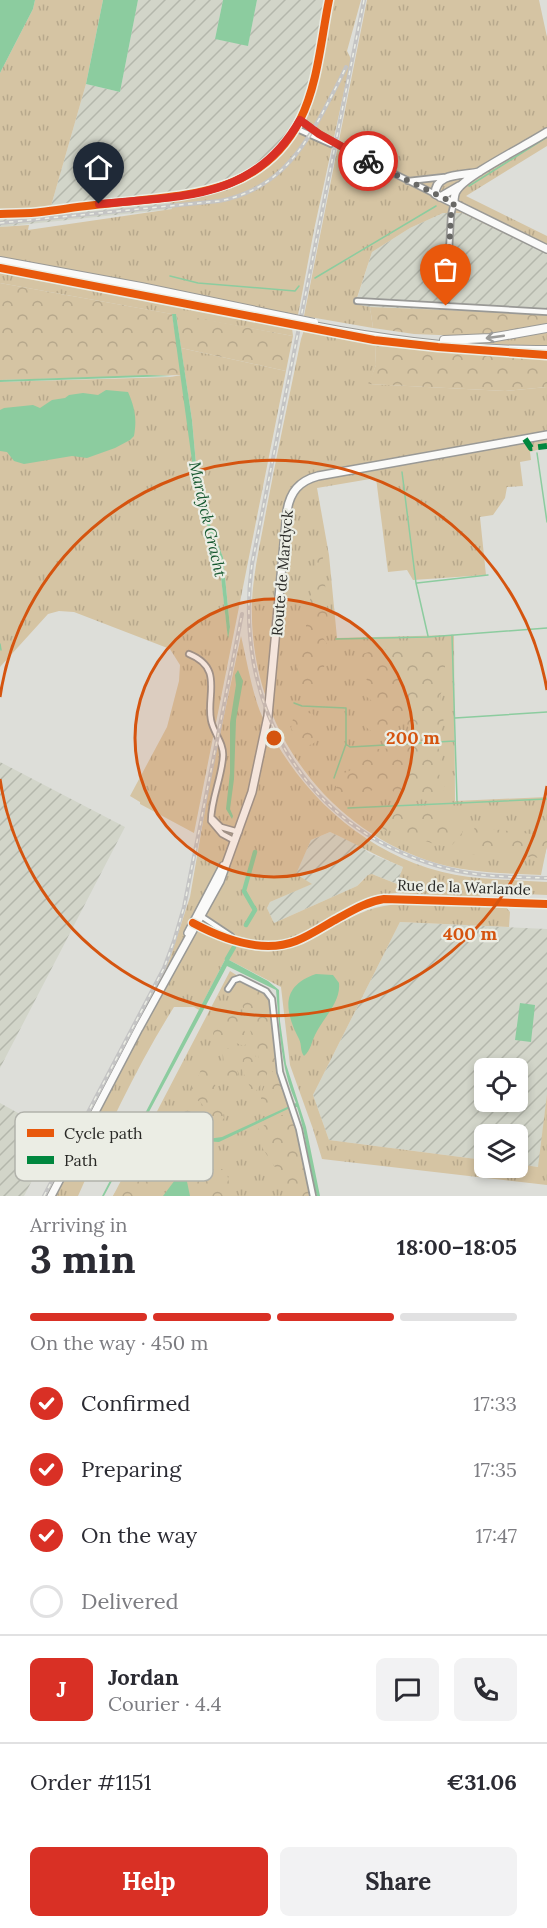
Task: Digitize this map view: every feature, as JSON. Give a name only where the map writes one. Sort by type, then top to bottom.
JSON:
[{"type":"main road","points":[[438,195],[462,184],[547,132]]},
{"type":"main road","points":[[438,195],[437,185],[444,177],[479,172]]},
{"type":"main road","points":[[454,203],[456,192],[462,184]]},
{"type":"main road","points":[[438,195],[547,249]]},
{"type":"main road","points":[[0,263],[395,340],[507,350],[547,350]]},
{"type":"main road","points":[[314,325],[443,340],[490,338],[547,328]]},
{"type":"main road","name":"Route de Mardyck","points":[[95,1112],[224,874],[252,792],[265,737],[288,507],[296,488],[304,481],[318,476],[547,435]]},
{"type":"main road","name":"Route de Mardyck","points":[[51,1196],[59,1181]]},
{"type":"street","points":[[0,214],[42,212],[69,207],[178,196],[220,188],[260,168],[278,151],[300,120],[312,83],[329,0]]},
{"type":"street","points":[[300,120],[352,153]]},
{"type":"street","points":[[295,128],[438,195]]},
{"type":"street","points":[[408,181],[444,177]]},
{"type":"street","points":[[446,306],[451,215],[454,203]]},
{"type":"street","points":[[357,301],[547,312]]},
{"type":"street","points":[[189,654],[201,661],[210,675],[212,691],[210,718],[223,750],[211,820],[224,836],[235,841]]},
{"type":"street","points":[[212,811],[217,825],[239,832]]},
{"type":"street","name":"Rue de la Warlande","points":[[195,924],[247,943],[265,946],[291,943],[366,903],[384,899],[547,904]]},
{"type":"street","name":"Rue de la Warlande","points":[[200,915],[227,934],[247,943]]},
{"type":"street","points":[[228,989],[234,981],[240,978],[266,991],[271,997],[279,1065],[292,1107],[313,1196]]},
{"type":"shaded area","points":[[138,0],[223,0],[215,39],[248,45],[257,0],[332,0],[315,84],[307,112],[294,136],[275,161],[246,181],[223,191],[171,200],[173,209],[0,227],[0,212],[51,206],[86,84],[120,92]]},
{"type":"shaded area","points":[[443,213],[462,213],[547,254],[547,314],[355,305],[372,252],[410,228]]},
{"type":"shaded area","points":[[0,762],[125,827],[0,1068]]},
{"type":"shaded area","points":[[330,832],[359,845],[369,853],[403,867],[397,884],[372,874],[357,886],[274,923],[267,908],[270,902],[311,884],[295,874],[311,840]]},
{"type":"shaded area","points":[[400,922],[547,929],[547,1094],[539,1167],[528,1165],[528,1124],[474,1124],[474,1159],[329,1140],[313,1095]]},
{"type":"shaded area","points":[[0,1103],[16,1112],[15,1181],[32,1181],[24,1196],[0,1196]]},
{"type":"green space","points":[[35,0],[103,0],[86,84],[51,206],[0,212],[0,73],[33,9]]},
{"type":"green space","points":[[332,0],[361,0],[347,51],[351,59],[298,315],[0,258],[0,227],[29,225],[28,230],[172,209],[171,200],[219,192],[254,176],[277,158],[293,136],[306,112],[321,58]]},
{"type":"green space","points":[[367,0],[539,0],[547,37],[547,146],[466,196],[547,236],[547,254],[462,213],[443,213],[410,228],[372,252],[355,304],[370,307],[373,328],[304,316]]},
{"type":"green space","points":[[0,271],[292,328],[293,336],[0,283]]},
{"type":"green space","points":[[0,283],[172,314],[182,375],[0,380]]},
{"type":"green space","points":[[370,307],[547,314],[547,324],[464,336],[414,334],[373,328]]},
{"type":"green space","points":[[176,314],[293,336],[286,371],[181,348]]},
{"type":"green space","points":[[304,330],[375,344],[376,365],[369,384],[505,391],[547,387],[547,447],[530,452],[531,460],[520,462],[523,486],[507,487],[505,498],[493,515],[480,517],[486,575],[413,580],[407,570],[388,572],[376,478],[317,488],[329,555],[337,638],[454,635],[455,801],[547,797],[547,846],[541,875],[457,868],[429,861],[389,844],[354,821],[323,793],[297,761],[277,725],[262,686],[254,645],[252,602],[257,559]]},
{"type":"green space","points":[[547,331],[547,347],[497,348],[477,344],[477,342],[502,340]]},
{"type":"green space","points":[[375,344],[547,360],[547,387],[505,391],[368,384],[376,365]]},
{"type":"green space","points":[[181,348],[286,371],[194,833],[140,804],[130,796],[167,727],[179,681],[180,665],[170,649],[74,612],[59,611],[48,614],[0,667],[0,382],[182,375],[195,483],[219,560],[228,636],[230,627],[223,557],[209,523],[197,475],[192,420]]},
{"type":"green space","points":[[321,543],[322,547],[328,620],[322,636],[327,644],[321,691],[317,694],[299,688],[296,669],[301,652],[311,634],[306,627],[306,620],[316,570],[314,546]]},
{"type":"green space","points":[[241,636],[258,707],[278,746],[320,800],[345,823],[373,843],[435,870],[469,877],[547,882],[547,895],[481,892],[480,897],[396,893],[373,896],[352,905],[305,933],[278,943],[260,943],[242,938],[238,946],[259,951],[296,946],[365,911],[384,906],[414,902],[444,902],[505,906],[510,912],[509,927],[400,922],[313,1095],[329,1140],[474,1159],[474,1177],[322,1159],[290,1065],[281,987],[229,960],[231,956],[228,954],[199,1010],[194,1007],[174,1007],[117,1112],[90,1112],[169,961],[190,897],[210,781]],"holes":[[[330,832],[403,867],[397,884],[372,874],[368,875],[357,886],[274,923],[267,908],[270,902],[312,884],[296,874],[311,840]]]},
{"type":"green space","points":[[437,644],[445,652],[445,682],[440,696],[444,718],[440,734],[416,735],[405,724],[393,727],[402,734],[400,737],[380,735],[366,728],[364,721],[377,710],[378,706],[362,693],[362,689],[368,682],[358,664],[360,655],[377,650]]},
{"type":"green space","points":[[304,712],[313,714],[320,733],[317,740],[310,745],[300,744],[291,728],[293,719]]},
{"type":"green space","points":[[421,741],[434,743],[440,751],[439,775],[446,790],[430,796],[422,793],[400,796],[386,786],[350,799],[342,796],[337,790],[338,779],[353,768],[359,753]]},
{"type":"green space","points":[[443,810],[448,813],[449,822],[464,825],[462,833],[452,845],[441,846],[419,839],[400,840],[396,830],[385,831],[381,826],[383,817],[401,812]]},
{"type":"green space","points":[[486,824],[493,829],[547,836],[544,858],[521,859],[512,854],[496,851],[469,853],[466,848],[475,827]]},
{"type":"green space","points":[[230,971],[266,994],[281,1082],[300,1140],[312,1196],[113,1196],[121,1181],[213,1181],[213,1112],[157,1112]]},
{"type":"green space","points":[[241,981],[257,988],[270,999],[278,1065],[289,1104],[273,1110],[265,1111],[261,1096],[273,1071],[269,1069],[255,1092],[252,1091],[242,1070],[243,1058],[253,1055],[259,1058],[236,986]]},
{"type":"green space","points":[[236,1004],[248,1042],[244,1046],[231,1041],[220,1042],[213,1034],[225,1014]]},
{"type":"green space","points":[[223,1048],[235,1049],[238,1052],[236,1064],[240,1082],[237,1088],[230,1084],[225,1075]]},
{"type":"green space","points":[[204,1062],[209,1062],[224,1118],[219,1124],[213,1117],[213,1112],[209,1112],[194,1098],[191,1085],[197,1080]]},
{"type":"green space","points":[[547,1094],[547,1185],[486,1178],[528,1178],[528,1166],[538,1167]]},
{"type":"green space","points":[[184,1099],[198,1105],[204,1112],[174,1112]]},
{"type":"green space","points":[[289,1114],[294,1117],[312,1196],[287,1196],[290,1190],[263,1149],[258,1129],[282,1115]]},
{"type":"green space","points":[[213,1122],[218,1128],[213,1131]]},
{"type":"green space","points":[[213,1170],[225,1171],[231,1196],[195,1196],[192,1181],[213,1181]]},
{"type":"green space","points":[[54,1181],[85,1181],[78,1196],[46,1196]]},
{"type":"green space","points":[[127,1181],[163,1181],[150,1196],[113,1196]]},
{"type":"water","points":[[0,0],[35,0],[33,9],[0,73]]},
{"type":"water","points":[[103,0],[138,0],[120,92],[86,84]]},
{"type":"water","points":[[223,0],[257,0],[248,46],[215,39]]},
{"type":"water","points":[[172,314],[176,314],[192,420],[197,475],[209,522],[223,557],[230,627],[228,639],[219,560],[195,483]]},
{"type":"water","points":[[172,376],[0,382],[0,380]]},
{"type":"water","points":[[106,390],[128,392],[135,419],[134,436],[130,440],[87,458],[72,456],[24,464],[14,461],[7,452],[0,451],[0,410],[33,405],[40,408],[52,400],[69,395],[83,393],[98,395]]},
{"type":"water","points":[[238,670],[243,681],[236,720],[234,779],[230,809],[232,819],[226,809],[230,773],[230,723],[236,685],[235,675]]},
{"type":"water","points":[[228,954],[231,955],[229,960],[268,981],[279,990],[280,1021],[286,1064],[306,1127],[320,1196],[317,1196],[314,1185],[297,1107],[290,1108],[219,1142],[213,1142],[213,1138],[222,1137],[296,1103],[284,1062],[276,990],[227,966],[149,1112],[146,1112]]},
{"type":"water","points":[[316,974],[333,975],[339,983],[339,990],[304,1056],[290,1018],[289,1000],[296,985]]},
{"type":"water","points":[[520,1003],[535,1005],[531,1042],[515,1040]]},
{"type":"water","points":[[110,1181],[112,1181],[104,1196],[102,1196]]},
{"type":"water","points":[[174,1181],[187,1181],[190,1196],[163,1196]]},
{"type":"waterway","points":[[469,186],[547,137]]},
{"type":"waterway","points":[[315,278],[436,206]]},
{"type":"waterway","points":[[170,276],[198,283],[295,291],[299,286]]},
{"type":"waterway","points":[[537,453],[547,522]]},
{"type":"waterway","points":[[402,472],[416,583],[428,636]]},
{"type":"waterway","points":[[417,583],[488,575]]},
{"type":"waterway","points":[[336,639],[428,637],[547,628]]},
{"type":"waterway","points":[[452,635],[457,801]]},
{"type":"waterway","points":[[0,644],[1,650]]},
{"type":"waterway","points":[[294,703],[302,706],[346,708],[346,744],[334,778]]},
{"type":"waterway","points":[[455,718],[547,712]]},
{"type":"waterway","points":[[347,745],[350,747],[455,741]]},
{"type":"waterway","points":[[348,808],[547,799]]},
{"type":"waterway","name":"Mardyck Gracht","points":[[246,925],[255,910],[244,891],[255,852]]},
{"type":"waterway","name":"Mardyck Gracht","points":[[227,959],[234,947]]},
{"type":"railway","points":[[364,0],[252,564],[249,615],[254,664],[266,710],[286,752],[314,789],[348,821],[390,847],[438,866],[506,877],[547,878]]},
{"type":"railway","points":[[0,223],[219,201],[254,189],[282,170],[294,157],[314,128],[346,67]]},
{"type":"railway","points":[[88,1112],[164,968],[174,941],[184,907],[242,614]]},
{"type":"railway","points":[[44,1196],[52,1181]]},
{"type":"marked path","points":[[525,439],[531,448],[547,446]]},
{"type":"cycle path","points":[[0,214],[36,213],[169,197],[220,187],[244,177],[265,163],[284,145],[300,120],[315,76],[329,0]]},
{"type":"cycle path","points":[[0,268],[374,340],[547,355]]},
{"type":"cycle path","points":[[193,923],[243,943],[270,946],[296,941],[370,902],[384,899],[547,904]]},
{"type":"way so far","points":[[368,161],[454,203],[451,210],[446,306]]},
{"type":"route","points":[[99,204],[199,193],[231,184],[260,168],[285,143],[300,120],[319,134],[368,161]]}]
